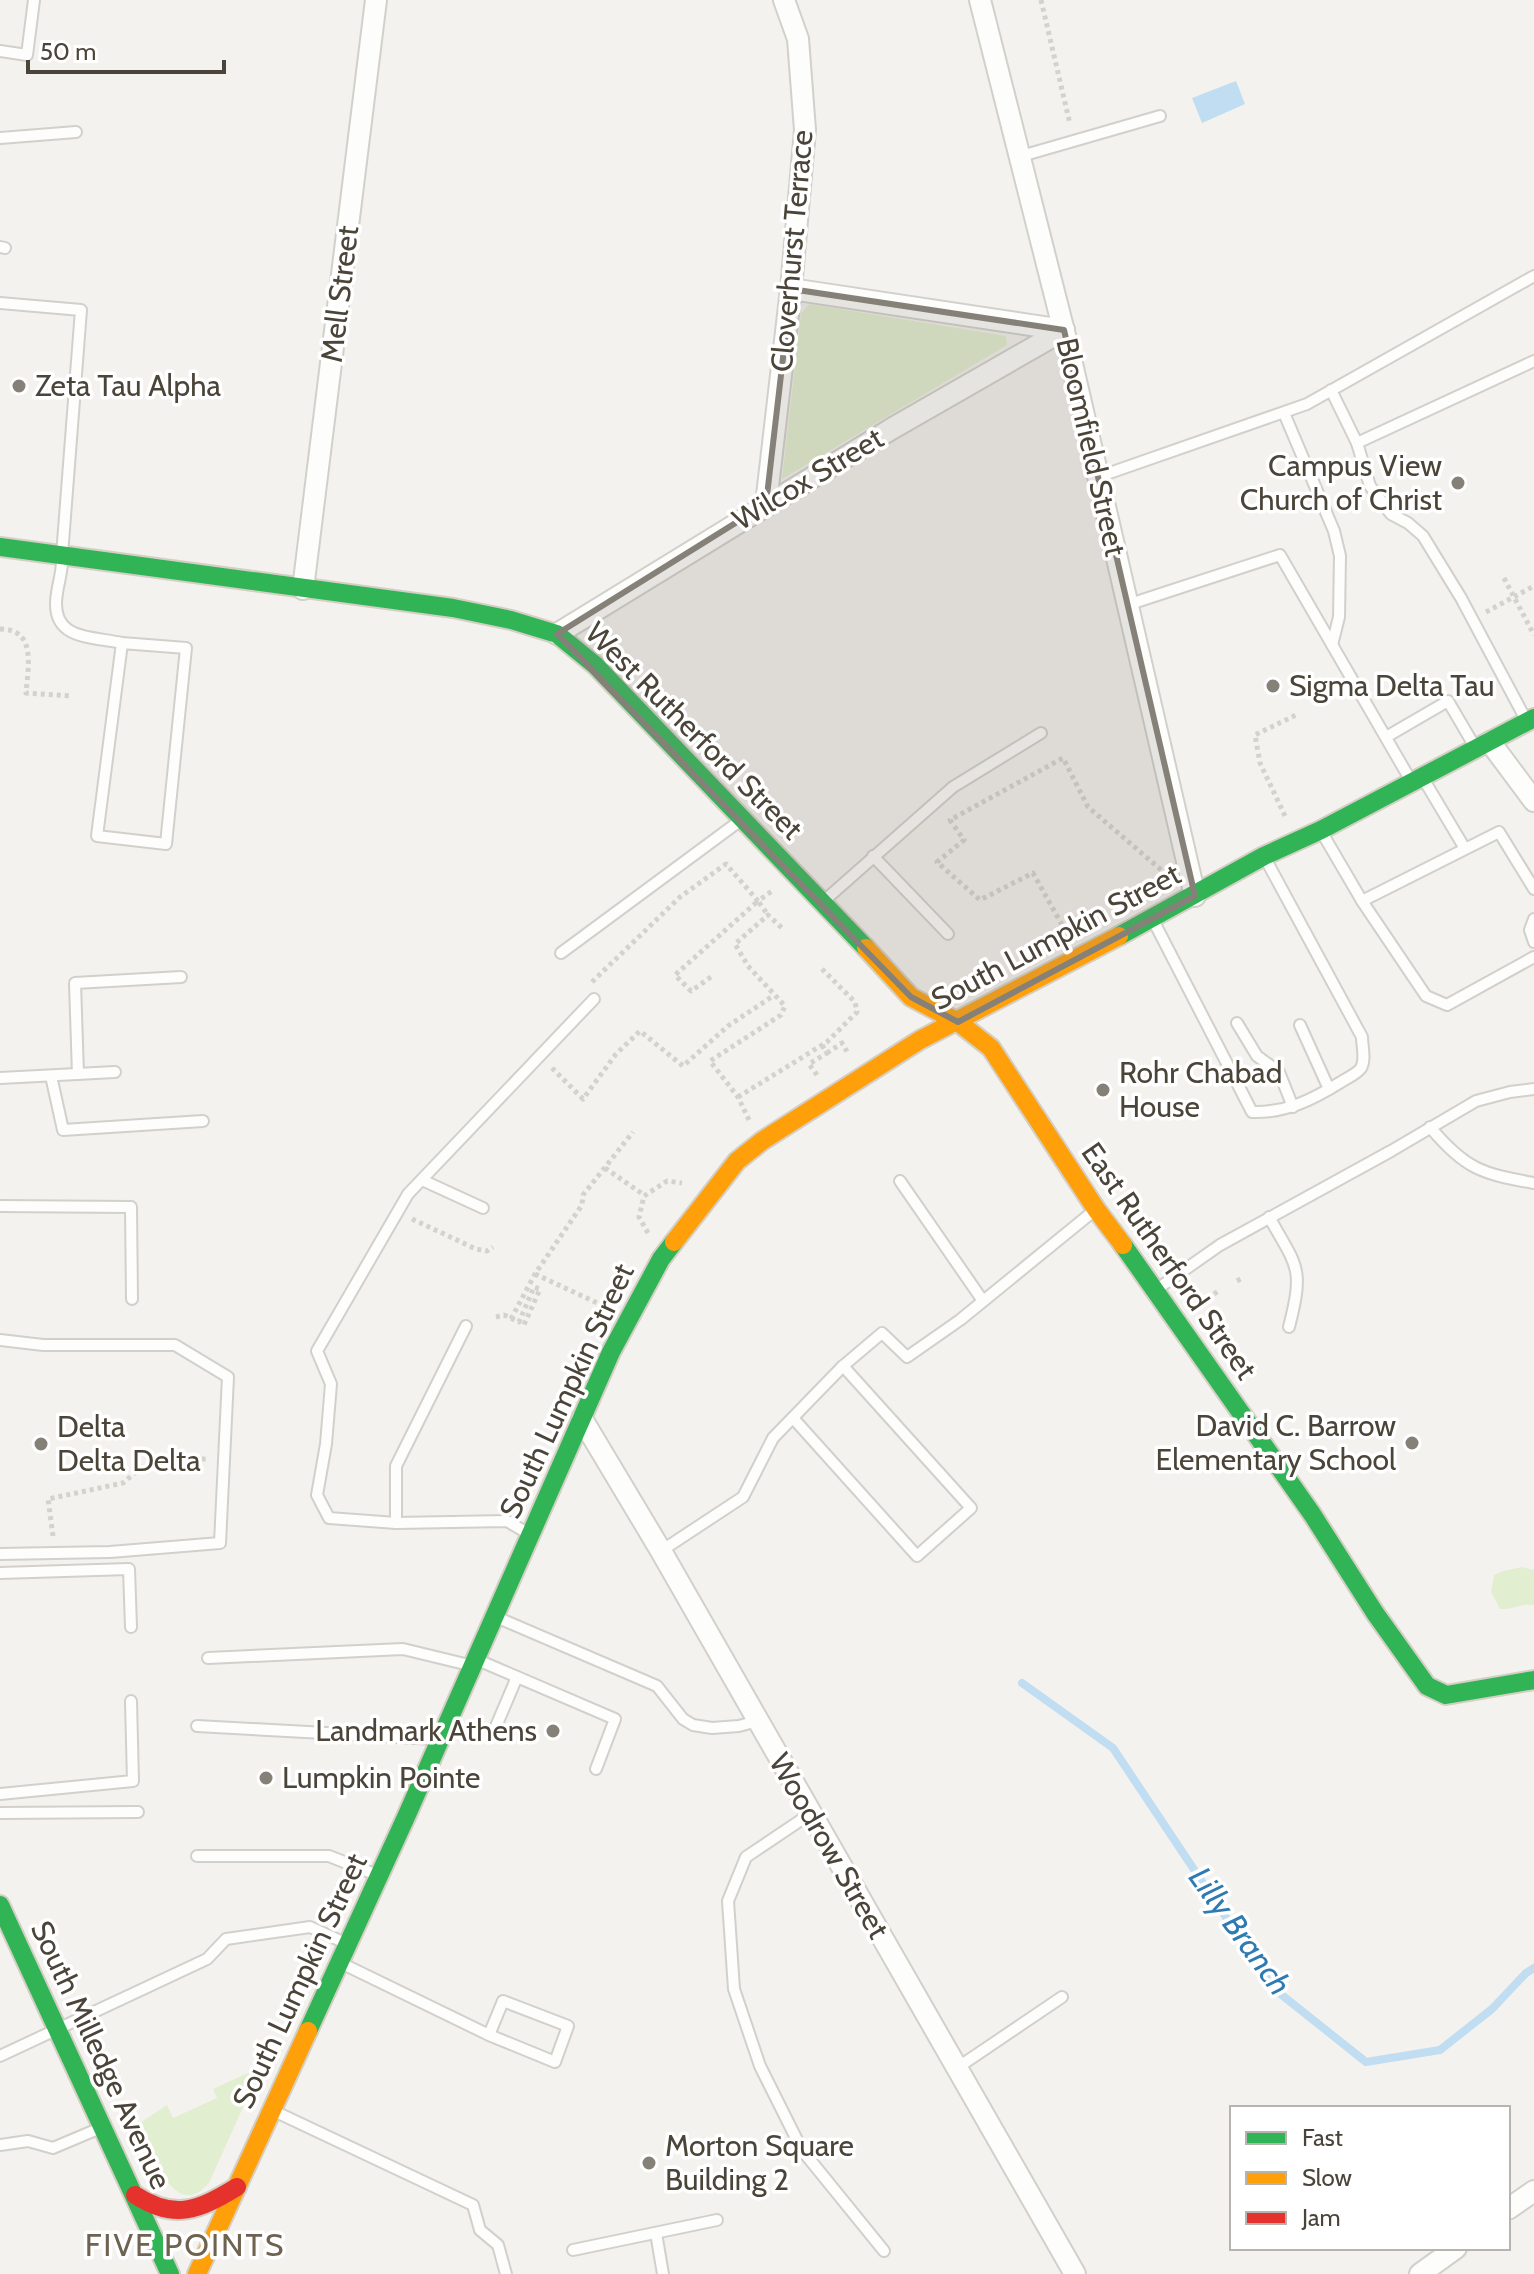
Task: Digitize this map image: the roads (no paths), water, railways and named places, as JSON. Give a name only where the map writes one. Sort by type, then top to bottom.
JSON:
[{"type":"main road","name":"West Rutherford Street","points":[[0,547],[453,608],[511,620],[557,634],[595,665],[823,901],[911,997],[958,1022]]},
{"type":"main road","name":"South Lumpkin Street","points":[[197,2274],[379,1876],[611,1352],[661,1259],[737,1161],[762,1141],[920,1040],[1195,896],[1264,856],[1321,830],[1530,720]]},
{"type":"main road","name":"East Rutherford Street","points":[[958,1022],[991,1048],[1096,1209],[1157,1290],[1427,1686],[1446,1695],[1534,1680]]},
{"type":"main road","name":"South Milledge Avenue","points":[[0,1905],[170,2274]]},
{"type":"main road","points":[[135,2195],[149,2206],[173,2212],[193,2211],[237,2187]]},
{"type":"street","name":"Mell Street","points":[[303,589],[376,0]]},
{"type":"street","name":"Cloverhurst Terrace","points":[[766,504],[791,289],[805,130],[798,39],[784,0]]},
{"type":"street","name":"Bloomfield Street","points":[[980,0],[1064,330],[1195,896]]},
{"type":"street","points":[[791,289],[1064,330]]},
{"type":"street","name":"Wilcox Street","points":[[557,634],[766,504],[1064,330]]},
{"type":"street","points":[[1483,745],[1534,801]]},
{"type":"street","name":"Woodrow Street","points":[[582,1419],[661,1551],[1075,2274]]},
{"type":"street","points":[[1510,2208],[1534,2191]]},
{"type":"street","points":[[1420,2274],[1453,2250]]},
{"type":"lane","points":[[0,51],[27,55],[34,0]]},
{"type":"lane","points":[[1018,157],[1160,116]]},
{"type":"lane","points":[[0,138],[76,132]]},
{"type":"lane","points":[[1098,477],[1284,413],[1331,390],[1534,276]]},
{"type":"lane","points":[[0,303],[81,310],[63,572],[56,602],[58,622],[65,631],[122,643],[186,648],[166,844],[97,836],[122,643]]},
{"type":"lane","points":[[1357,443],[1531,362],[1534,375]]},
{"type":"lane","points":[[1331,390],[1357,443],[1370,486],[1391,514],[1423,536],[1530,720]]},
{"type":"lane","points":[[1284,413],[1334,531],[1340,556],[1339,617],[1332,645]]},
{"type":"lane","points":[[1127,605],[1280,555],[1386,737],[1464,847]]},
{"type":"lane","points":[[1386,737],[1448,701],[1483,745]]},
{"type":"lane","points":[[823,901],[953,787],[1041,733]]},
{"type":"lane","points":[[561,953],[743,818]]},
{"type":"lane","points":[[1321,830],[1362,901],[1426,996],[1447,1005],[1534,957]]},
{"type":"lane","points":[[1362,901],[1499,832],[1534,889]]},
{"type":"lane","points":[[873,856],[948,934]]},
{"type":"lane","points":[[1152,918],[1252,1112],[1273,1113],[1329,1089],[1360,1070],[1364,1061],[1362,1037],[1264,856]]},
{"type":"lane","points":[[1534,919],[1530,930],[1534,942]]},
{"type":"lane","points":[[78,1074],[75,983],[181,977]]},
{"type":"lane","points":[[530,1535],[507,1521],[396,1523],[329,1518],[317,1495],[326,1444],[331,1384],[317,1351],[408,1194],[594,999]]},
{"type":"lane","points":[[1237,1023],[1257,1056],[1279,1072],[1293,1107]]},
{"type":"lane","points":[[1300,1025],[1329,1089]]},
{"type":"lane","points":[[0,1078],[115,1072]]},
{"type":"lane","points":[[51,1076],[63,1130],[203,1121]]},
{"type":"lane","points":[[1157,1290],[1220,1245],[1476,1101],[1534,1089]]},
{"type":"lane","points":[[1430,1127],[1448,1149],[1471,1167],[1492,1175],[1534,1183]]},
{"type":"lane","points":[[422,1180],[483,1208]]},
{"type":"lane","points":[[900,1181],[983,1301]]},
{"type":"lane","points":[[0,1206],[131,1207],[132,1299]]},
{"type":"lane","points":[[661,1551],[743,1497],[773,1438],[843,1366],[882,1333],[907,1357],[983,1301],[1096,1209]]},
{"type":"lane","points":[[1269,1217],[1295,1263],[1298,1278],[1298,1293],[1289,1327]]},
{"type":"lane","points":[[396,1523],[396,1466],[466,1326]]},
{"type":"lane","points":[[0,1340],[43,1345],[175,1345],[228,1377],[220,1543],[125,1551],[0,1554]]},
{"type":"lane","points":[[793,1418],[917,1556],[971,1508],[843,1366]]},
{"type":"lane","points":[[0,1573],[129,1569],[131,1627]]},
{"type":"lane","points":[[494,1616],[657,1686],[683,1719],[693,1725],[712,1728],[757,1721]]},
{"type":"lane","points":[[208,1658],[403,1649],[473,1662],[517,1677],[615,1719],[596,1769]]},
{"type":"lane","points":[[494,1731],[517,1677]]},
{"type":"lane","points":[[0,1794],[133,1781],[131,1701]]},
{"type":"lane","points":[[197,1726],[440,1739]]},
{"type":"lane","points":[[0,1813],[138,1812]]},
{"type":"lane","points":[[810,1814],[746,1857],[728,1901],[734,1989],[760,2066],[802,2150],[884,2251]]},
{"type":"lane","points":[[197,1856],[329,1856],[379,1876]]},
{"type":"lane","points":[[0,2056],[207,1959],[226,1939],[310,1927],[347,1944]]},
{"type":"lane","points":[[339,1963],[489,2035],[555,2062],[568,2026],[503,2001],[489,2035]]},
{"type":"lane","points":[[957,2068],[1062,1997]]},
{"type":"lane","points":[[271,2110],[473,2205],[480,2230],[498,2245],[506,2274]]},
{"type":"lane","points":[[0,2145],[28,2141],[53,2148],[104,2126]]},
{"type":"lane","points":[[573,2250],[717,2220]]},
{"type":"lane","points":[[656,2233],[663,2274]]},
{"type":"water","points":[[1236,81],[1245,104],[1202,123],[1192,98]]},
{"type":"waterway","name":"Lilly Branch","points":[[1022,1683],[1113,1748],[1273,1988],[1366,2062],[1440,2050],[1492,2009],[1534,1968]]},
{"type":"place","name":"Zeta Tau Alpha","points":[[19,386]]},
{"type":"place","name":"Campus View Church of Christ","points":[[1458,483]]},
{"type":"place","name":"Sigma Delta Tau","points":[[1273,686]]},
{"type":"place","name":"Rohr Chabad House","points":[[1103,1090]]},
{"type":"place","name":"David C. Barrow Elementary School","points":[[1412,1443]]},
{"type":"place","name":"Delta Delta Delta","points":[[41,1444]]},
{"type":"place","name":"Landmark Athens","points":[[553,1731]]},
{"type":"place","name":"Lumpkin Pointe","points":[[266,1778]]},
{"type":"place","name":"Morton Square Building 2","points":[[649,2163]]},
{"type":"district","name":"FIVE POINTS","points":[[185,2245]]}]
